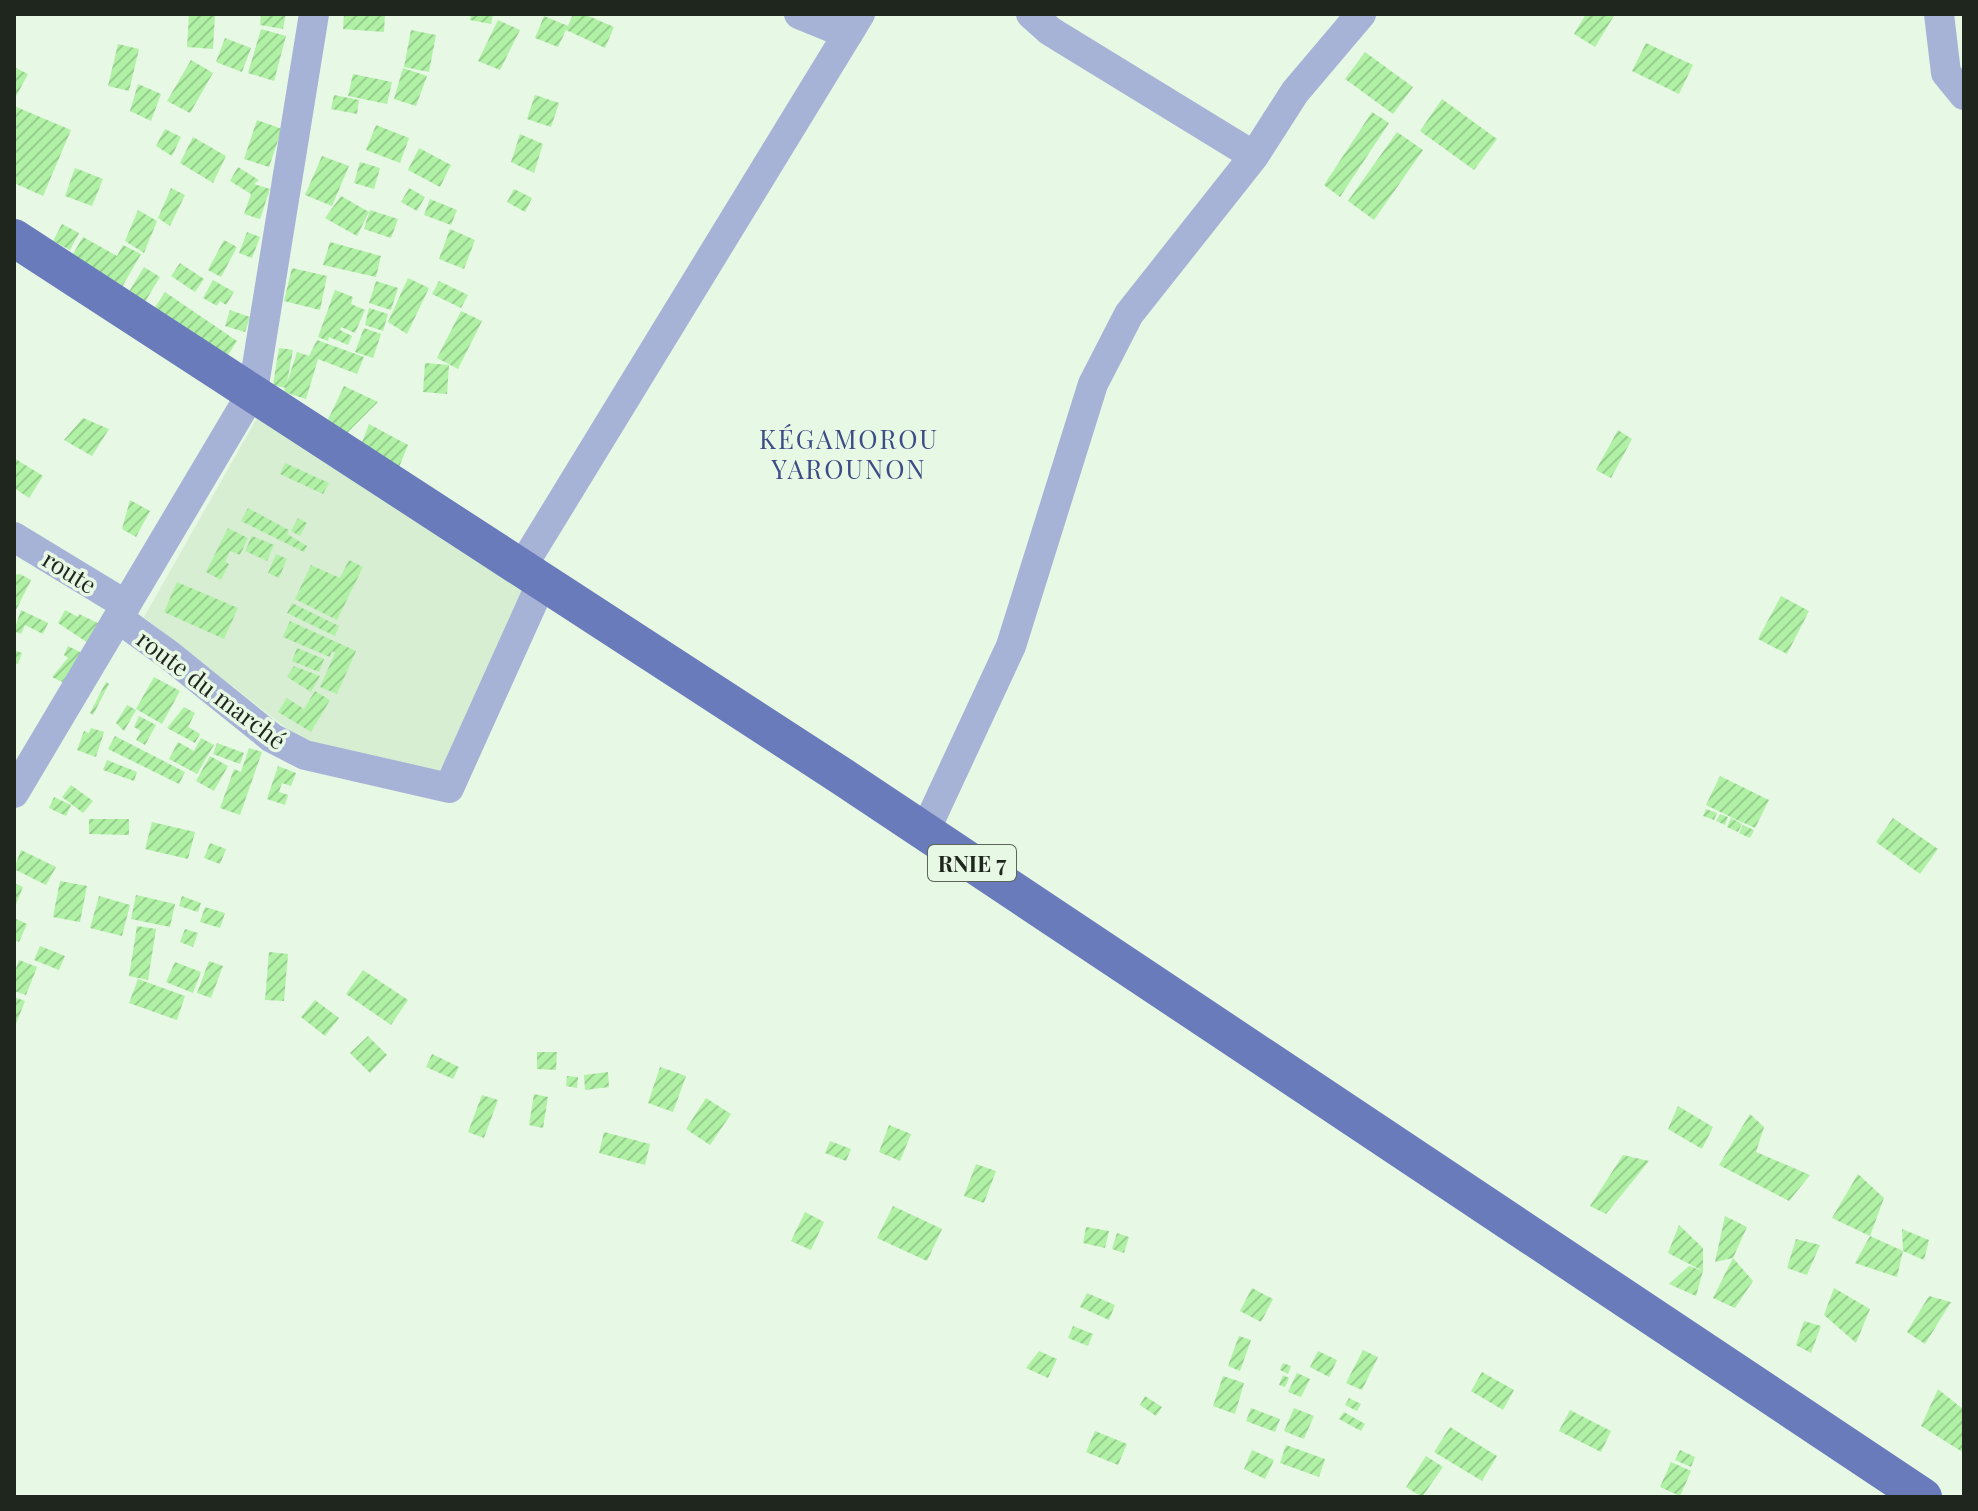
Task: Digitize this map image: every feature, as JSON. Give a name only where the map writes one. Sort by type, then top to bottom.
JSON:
[{"type":"main road","name":"RNIE 7","points":[[14,238],[253,391],[530,577],[925,831],[1923,1497]]},
{"type":"street","points":[[14,793],[253,391],[314,14]]},
{"type":"street","points":[[530,577],[854,24],[799,14]]},
{"type":"street","points":[[1031,14],[1050,31],[1254,156]]},
{"type":"street","points":[[925,831],[1011,646],[1093,384],[1129,314],[1254,156],[1295,92],[1361,14]]},
{"type":"street","points":[[1939,14],[1946,73],[1964,95]]},
{"type":"street","name":"route","points":[[14,537],[122,612]]},
{"type":"street","name":"route du marché","points":[[122,612],[169,655],[272,738],[305,755],[449,788],[530,577]]},
{"type":"shaded area","points":[[261,411],[526,591],[440,772],[319,745],[290,731],[144,617]]},
{"type":"building","points":[[189,14],[215,14],[213,49],[187,47]]},
{"type":"building","points":[[261,14],[286,14],[283,29],[260,25]]},
{"type":"building","points":[[344,14],[385,14],[384,32],[343,29]]},
{"type":"building","points":[[471,14],[493,14],[491,24],[470,20]]},
{"type":"building","points":[[573,14],[584,14],[614,27],[605,48],[566,30],[558,47],[535,38],[544,16],[568,26]]},
{"type":"building","points":[[1586,14],[1615,14],[1595,47],[1574,34]]},
{"type":"building","points":[[498,20],[520,30],[500,70],[478,61]]},
{"type":"building","points":[[261,29],[286,36],[274,81],[248,73]]},
{"type":"building","points":[[411,30],[436,35],[429,72],[404,67]]},
{"type":"building","points":[[225,38],[251,48],[242,72],[216,62]]},
{"type":"building","points":[[1646,43],[1693,65],[1679,94],[1632,71]]},
{"type":"building","points":[[118,44],[139,49],[129,91],[108,86]]},
{"type":"building","points":[[1365,52],[1413,87],[1393,114],[1345,79]]},
{"type":"building","points":[[191,60],[213,73],[190,113],[167,101]]},
{"type":"building","points":[[14,67],[28,74],[14,100]]},
{"type":"building","points":[[403,68],[427,76],[416,106],[394,99]]},
{"type":"building","points":[[353,74],[392,82],[387,104],[348,96]]},
{"type":"building","points":[[138,84],[161,94],[151,121],[130,111]]},
{"type":"building","points":[[334,95],[359,100],[357,114],[331,109]]},
{"type":"building","points":[[535,95],[559,103],[551,127],[527,119]]},
{"type":"building","points":[[1442,99],[1497,139],[1474,170],[1420,131]]},
{"type":"building","points":[[14,106],[71,130],[43,196],[14,183]]},
{"type":"building","points":[[1372,112],[1389,123],[1340,197],[1324,185]]},
{"type":"building","points":[[257,120],[282,129],[269,167],[244,159]]},
{"type":"building","points":[[376,125],[409,138],[400,163],[366,150]]},
{"type":"building","points":[[165,129],[181,137],[172,156],[156,146]]},
{"type":"building","points":[[1397,132],[1423,150],[1374,220],[1348,201]]},
{"type":"building","points":[[520,134],[543,144],[534,173],[511,162]]},
{"type":"building","points":[[193,137],[226,156],[213,183],[180,163]]},
{"type":"building","points":[[419,148],[451,165],[440,187],[408,170]]},
{"type":"building","points":[[322,156],[349,166],[332,206],[305,195]]},
{"type":"building","points":[[360,162],[380,168],[374,189],[354,183]]},
{"type":"building","points":[[238,167],[259,180],[254,184],[270,189],[260,219],[244,214],[251,194],[230,181]]},
{"type":"building","points":[[75,168],[103,179],[92,206],[65,196]]},
{"type":"building","points":[[171,188],[185,195],[170,226],[158,218]]},
{"type":"building","points":[[409,188],[425,197],[417,211],[401,202]]},
{"type":"building","points":[[514,189],[532,198],[525,212],[507,202]]},
{"type":"building","points":[[341,196],[369,212],[357,236],[325,218]]},
{"type":"building","points":[[430,199],[457,210],[451,225],[424,215]]},
{"type":"building","points":[[138,210],[157,221],[144,253],[125,241]]},
{"type":"building","points":[[370,210],[398,219],[391,238],[364,229]]},
{"type":"building","points":[[62,224],[79,233],[70,250],[53,241]]},
{"type":"building","points":[[450,229],[475,240],[464,269],[439,259]]},
{"type":"building","points":[[247,232],[260,237],[252,258],[239,253]]},
{"type":"building","points":[[83,237],[117,256],[123,245],[141,254],[122,287],[70,259]]},
{"type":"building","points":[[224,240],[237,247],[221,277],[208,270]]},
{"type":"building","points":[[330,242],[381,256],[376,277],[323,265]]},
{"type":"building","points":[[180,263],[204,279],[195,292],[171,276]]},
{"type":"building","points":[[144,267],[160,277],[140,310],[124,300]]},
{"type":"building","points":[[292,268],[327,276],[320,310],[284,301]]},
{"type":"building","points":[[408,278],[429,288],[407,334],[388,322]]},
{"type":"building","points":[[213,280],[234,292],[226,305],[220,301],[217,306],[203,298]]},
{"type":"building","points":[[376,281],[398,288],[391,310],[369,303]]},
{"type":"building","points":[[439,281],[468,295],[461,308],[432,294]]},
{"type":"building","points":[[335,290],[353,297],[351,304],[365,310],[355,333],[341,327],[340,330],[352,336],[348,345],[329,337],[328,341],[318,337]]},
{"type":"building","points":[[165,292],[237,341],[222,364],[150,315]]},
{"type":"building","points":[[369,308],[388,314],[383,331],[365,325]]},
{"type":"building","points":[[230,310],[250,317],[245,332],[225,326]]},
{"type":"building","points":[[461,311],[482,321],[458,369],[437,358]]},
{"type":"building","points":[[364,328],[381,334],[373,358],[355,352]]},
{"type":"building","points":[[317,340],[364,357],[357,374],[318,359],[306,399],[284,392],[297,352],[309,356]]},
{"type":"building","points":[[279,348],[293,350],[286,388],[273,385]]},
{"type":"building","points":[[425,363],[449,365],[447,394],[423,392]]},
{"type":"building","points":[[344,386],[378,402],[342,438],[324,428]]},
{"type":"building","points":[[83,418],[109,429],[92,456],[64,440]]},
{"type":"building","points":[[369,424],[408,445],[397,472],[359,450]]},
{"type":"building","points":[[1618,430],[1632,439],[1611,478],[1596,470]]},
{"type":"building","points":[[14,458],[43,476],[29,498],[14,488]]},
{"type":"building","points":[[285,463],[329,483],[323,494],[280,474]]},
{"type":"building","points":[[130,500],[150,511],[136,537],[122,529]]},
{"type":"building","points":[[248,508],[289,530],[287,534],[307,546],[304,552],[241,521]]},
{"type":"building","points":[[298,518],[307,523],[300,536],[291,531]]},
{"type":"building","points":[[228,528],[248,538],[240,555],[230,551],[225,562],[229,564],[221,580],[206,572]]},
{"type":"building","points":[[252,536],[274,545],[267,561],[245,551]]},
{"type":"building","points":[[276,554],[287,559],[279,578],[268,573]]},
{"type":"building","points":[[349,560],[363,567],[337,620],[295,599],[311,565],[340,578]]},
{"type":"building","points":[[20,574],[31,580],[14,614],[14,575]]},
{"type":"building","points":[[177,582],[238,608],[224,639],[164,612]]},
{"type":"building","points":[[1781,596],[1809,611],[1787,654],[1758,639]]},
{"type":"building","points":[[292,603],[339,626],[335,636],[287,613]]},
{"type":"building","points":[[21,610],[48,623],[43,634],[25,625],[21,634],[14,631]]},
{"type":"building","points":[[65,610],[108,628],[88,643],[58,623]]},
{"type":"building","points":[[290,621],[356,651],[337,694],[320,687],[335,653],[332,651],[330,657],[283,637]]},
{"type":"building","points":[[68,646],[82,653],[66,684],[52,677],[68,658],[64,655]]},
{"type":"building","points":[[297,648],[324,659],[319,672],[292,661]]},
{"type":"building","points":[[14,650],[22,653],[18,664],[14,663]]},
{"type":"building","points":[[294,666],[320,676],[311,692],[287,677]]},
{"type":"building","points":[[154,677],[180,691],[162,724],[136,709]]},
{"type":"building","points":[[106,682],[109,684],[93,715],[90,713]]},
{"type":"building","points":[[315,691],[330,700],[311,732],[278,712],[287,698],[304,709]]},
{"type":"building","points":[[127,705],[136,710],[124,731],[116,723]]},
{"type":"building","points":[[184,707],[195,713],[188,727],[200,734],[195,743],[167,728]]},
{"type":"building","points":[[139,716],[156,725],[145,745],[136,740],[141,731],[134,727]]},
{"type":"building","points":[[91,728],[104,732],[96,757],[77,750],[84,731],[89,733]]},
{"type":"building","points":[[115,736],[185,772],[179,784],[108,749]]},
{"type":"building","points":[[201,738],[214,745],[197,774],[169,759],[178,742],[194,751]]},
{"type":"building","points":[[217,743],[244,753],[240,764],[213,754]]},
{"type":"building","points":[[249,748],[262,752],[240,815],[220,808],[234,769],[241,772]]},
{"type":"building","points":[[210,756],[228,766],[214,791],[196,781]]},
{"type":"building","points":[[107,760],[137,772],[134,781],[103,770]]},
{"type":"building","points":[[278,766],[296,773],[291,786],[282,783],[279,792],[288,795],[285,805],[267,799]]},
{"type":"building","points":[[1720,776],[1769,800],[1755,828],[1744,823],[1746,818],[1743,823],[1706,805]]},
{"type":"building","points":[[71,785],[93,801],[83,813],[62,797]]},
{"type":"building","points":[[54,797],[71,805],[66,816],[49,808]]},
{"type":"building","points":[[1706,809],[1717,813],[1714,820],[1703,816]]},
{"type":"building","points":[[1720,814],[1728,817],[1725,825],[1716,821]]},
{"type":"building","points":[[1731,818],[1742,824],[1738,832],[1727,827]]},
{"type":"building","points":[[1893,818],[1938,849],[1920,874],[1876,842]]},
{"type":"building","points":[[89,819],[129,819],[129,835],[89,834]]},
{"type":"building","points":[[152,822],[195,832],[188,859],[145,849]]},
{"type":"building","points":[[1743,825],[1754,830],[1750,838],[1739,833]]},
{"type":"building","points":[[210,843],[226,849],[220,864],[204,858]]},
{"type":"building","points":[[21,850],[56,867],[46,885],[14,869]]},
{"type":"building","points":[[60,881],[87,886],[80,922],[53,917]]},
{"type":"building","points":[[14,883],[23,887],[14,909]]},
{"type":"building","points":[[136,895],[175,904],[170,927],[131,919]]},
{"type":"building","points":[[99,896],[130,905],[122,936],[90,928]]},
{"type":"building","points":[[182,896],[201,903],[198,912],[179,906]]},
{"type":"building","points":[[205,907],[225,913],[220,928],[200,922]]},
{"type":"building","points":[[14,918],[27,924],[19,942],[14,940]]},
{"type":"building","points":[[137,926],[156,929],[148,980],[129,976]]},
{"type":"building","points":[[185,929],[198,933],[193,947],[180,942]]},
{"type":"building","points":[[40,946],[65,956],[59,970],[34,960]]},
{"type":"building","points":[[269,952],[288,954],[284,1001],[265,1000]]},
{"type":"building","points":[[19,960],[37,967],[26,995],[14,991],[14,974]]},
{"type":"building","points":[[209,961],[223,966],[211,998],[197,993]]},
{"type":"building","points":[[175,962],[201,972],[193,993],[166,982]]},
{"type":"building","points":[[363,970],[408,1000],[391,1025],[346,994]]},
{"type":"building","points":[[138,979],[185,996],[177,1020],[129,1003]]},
{"type":"building","points":[[14,997],[25,1001],[14,1029]]},
{"type":"building","points":[[315,1000],[339,1018],[325,1036],[301,1017]]},
{"type":"building","points":[[368,1036],[387,1055],[370,1073],[350,1053]]},
{"type":"building","points":[[537,1052],[557,1052],[556,1070],[537,1069]]},
{"type":"building","points":[[432,1054],[459,1067],[453,1079],[426,1067]]},
{"type":"building","points":[[660,1067],[686,1076],[673,1112],[648,1103]]},
{"type":"building","points":[[608,1072],[609,1087],[585,1090],[584,1075]]},
{"type":"building","points":[[567,1076],[578,1077],[577,1088],[566,1086]]},
{"type":"building","points":[[534,1094],[548,1097],[543,1128],[529,1125]]},
{"type":"building","points":[[482,1095],[498,1100],[484,1138],[468,1132]]},
{"type":"building","points":[[706,1098],[731,1114],[710,1145],[686,1129]]},
{"type":"building","points":[[1678,1106],[1713,1127],[1702,1149],[1668,1129]]},
{"type":"building","points":[[1750,1114],[1764,1127],[1756,1152],[1810,1175],[1789,1201],[1719,1165]]},
{"type":"building","points":[[889,1125],[911,1134],[900,1161],[879,1152]]},
{"type":"building","points":[[604,1132],[650,1144],[645,1165],[599,1153]]},
{"type":"building","points":[[830,1141],[851,1149],[846,1161],[825,1153]]},
{"type":"building","points":[[1623,1155],[1649,1161],[1606,1214],[1590,1206]]},
{"type":"building","points":[[976,1164],[996,1171],[984,1203],[964,1196]]},
{"type":"building","points":[[1858,1174],[1884,1198],[1870,1236],[1832,1218]]},
{"type":"building","points":[[893,1206],[942,1229],[927,1261],[877,1238]]},
{"type":"building","points":[[805,1212],[824,1222],[811,1250],[791,1241]]},
{"type":"building","points":[[1725,1216],[1747,1227],[1733,1258],[1715,1262]]},
{"type":"building","points":[[1679,1225],[1703,1248],[1703,1271],[1668,1253]]},
{"type":"building","points":[[1086,1227],[1109,1231],[1105,1248],[1083,1243]]},
{"type":"building","points":[[1902,1229],[1929,1240],[1924,1260],[1903,1251]]},
{"type":"building","points":[[1117,1233],[1129,1237],[1124,1253],[1112,1249]]},
{"type":"building","points":[[1870,1236],[1903,1251],[1897,1277],[1855,1263]]},
{"type":"building","points":[[1796,1239],[1820,1245],[1807,1275],[1787,1268]]},
{"type":"building","points":[[1733,1258],[1753,1281],[1735,1308],[1713,1298]]},
{"type":"building","points":[[1689,1266],[1703,1271],[1696,1296],[1669,1284]]},
{"type":"building","points":[[1252,1288],[1273,1299],[1261,1322],[1240,1311]]},
{"type":"building","points":[[1834,1288],[1870,1309],[1856,1343],[1824,1315]]},
{"type":"building","points":[[1087,1293],[1115,1305],[1109,1320],[1080,1307]]},
{"type":"building","points":[[1929,1296],[1951,1302],[1925,1344],[1907,1332]]},
{"type":"building","points":[[1804,1321],[1821,1326],[1811,1353],[1796,1345]]},
{"type":"building","points":[[1073,1326],[1093,1334],[1088,1346],[1068,1338]]},
{"type":"building","points":[[1239,1336],[1251,1340],[1240,1371],[1228,1366]]},
{"type":"building","points":[[1363,1350],[1378,1357],[1362,1390],[1346,1383]]},
{"type":"building","points":[[1039,1351],[1057,1359],[1048,1378],[1026,1368]]},
{"type":"building","points":[[1318,1351],[1337,1360],[1329,1377],[1310,1367]]},
{"type":"building","points":[[1283,1363],[1291,1366],[1288,1374],[1280,1370]]},
{"type":"building","points":[[1482,1372],[1514,1390],[1503,1410],[1471,1391]]},
{"type":"building","points":[[1297,1373],[1310,1379],[1301,1397],[1288,1392]]},
{"type":"building","points":[[1283,1375],[1289,1378],[1285,1387],[1279,1385]]},
{"type":"building","points":[[1223,1376],[1244,1383],[1235,1414],[1213,1406]]},
{"type":"building","points":[[1938,1389],[1964,1410],[1964,1453],[1921,1426]]},
{"type":"building","points":[[1145,1396],[1162,1407],[1156,1416],[1140,1405]]},
{"type":"building","points":[[1349,1398],[1361,1404],[1357,1411],[1345,1405]]},
{"type":"building","points":[[1251,1408],[1280,1419],[1275,1432],[1246,1421]]},
{"type":"building","points":[[1294,1408],[1314,1416],[1304,1439],[1284,1431]]},
{"type":"building","points":[[1570,1410],[1611,1431],[1601,1452],[1559,1431]]},
{"type":"building","points":[[1344,1412],[1365,1424],[1361,1431],[1339,1419]]},
{"type":"building","points":[[1450,1427],[1497,1456],[1482,1481],[1434,1452]]},
{"type":"building","points":[[1095,1431],[1127,1444],[1118,1465],[1086,1452]]},
{"type":"building","points":[[1286,1445],[1325,1459],[1319,1477],[1280,1463]]},
{"type":"building","points":[[1252,1450],[1274,1460],[1265,1479],[1244,1469]]},
{"type":"building","points":[[1680,1450],[1695,1457],[1691,1467],[1675,1460]]},
{"type":"building","points":[[1426,1456],[1443,1467],[1422,1497],[1406,1487]]},
{"type":"building","points":[[1671,1462],[1691,1471],[1680,1496],[1660,1487]]},
{"type":"district","name":"KÉGAMOROU YAROUNON","points":[[849,453]]}]
